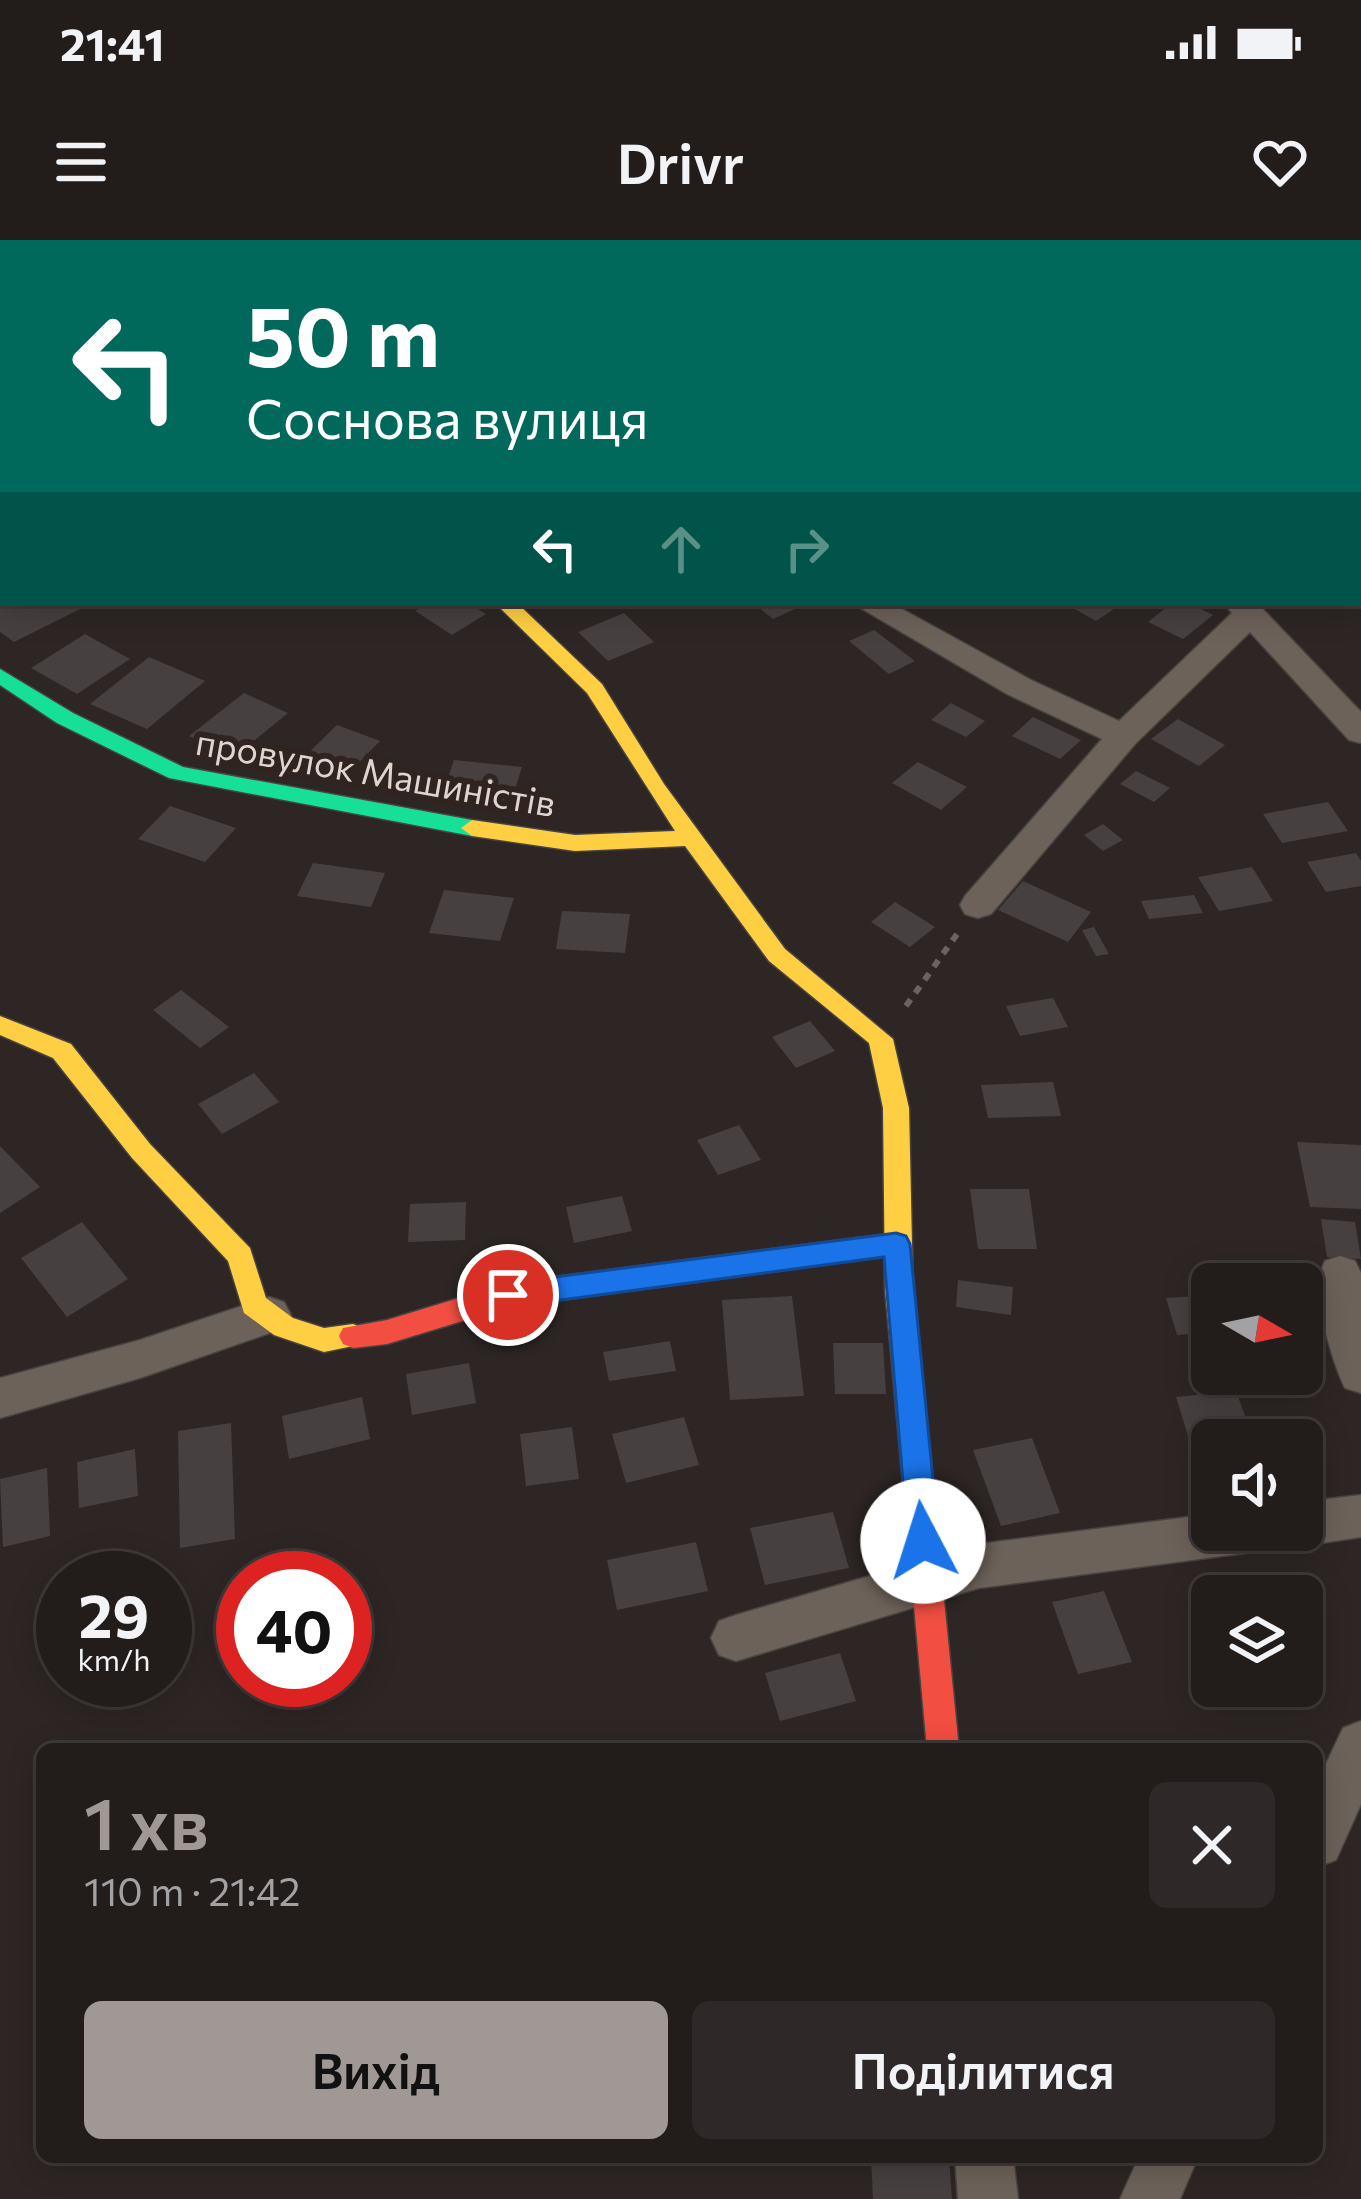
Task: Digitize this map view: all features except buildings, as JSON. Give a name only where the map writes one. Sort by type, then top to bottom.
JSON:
[{"type":"street","points":[[508,606],[595,688],[691,838],[777,955],[881,1039],[896,1108],[896,1244],[942,1743]]},
{"type":"street","points":[[873,606],[1019,687],[1124,736]]},
{"type":"street","points":[[978,904],[1124,736],[1246,608],[1361,732]]},
{"type":"street","name":"провулок Машиністів","points":[[0,676],[64,718],[177,773],[374,813],[575,843],[691,838]]},
{"type":"street","points":[[0,1025],[62,1051],[142,1151],[240,1256],[254,1305],[284,1327],[324,1340],[387,1332],[508,1295],[896,1244]]},
{"type":"street","points":[[1340,1274],[1351,1346],[1361,1374]]},
{"type":"street","points":[[0,1398],[140,1359],[269,1315]]},
{"type":"street","points":[[1323,1521],[1361,1516]]},
{"type":"street","points":[[736,1638],[979,1566],[1191,1538]]},
{"type":"street","points":[[1323,1828],[1361,1747]]},
{"type":"street","points":[[985,2163],[988,2199]]},
{"type":"street","points":[[1150,2199],[1166,2163]]},
{"type":"path","points":[[881,1039],[978,904]]},
{"type":"traffic: fast","points":[[0,676],[65,718],[177,773],[472,828]]},
{"type":"traffic: slow","points":[[508,606],[595,689],[656,789],[777,955],[881,1039],[896,1108],[899,1289],[905,1352]]},
{"type":"traffic: slow","points":[[472,828],[575,843],[691,838]]},
{"type":"traffic: slow","points":[[0,1025],[62,1051],[141,1151],[240,1256],[254,1305],[284,1327],[324,1340],[353,1336]]},
{"type":"traffic: jam","points":[[353,1336],[387,1332],[508,1295],[896,1244]]},
{"type":"traffic: jam","points":[[905,1352],[942,1743]]},
{"type":"route","points":[[508,1295],[896,1244],[923,1541]]}]
